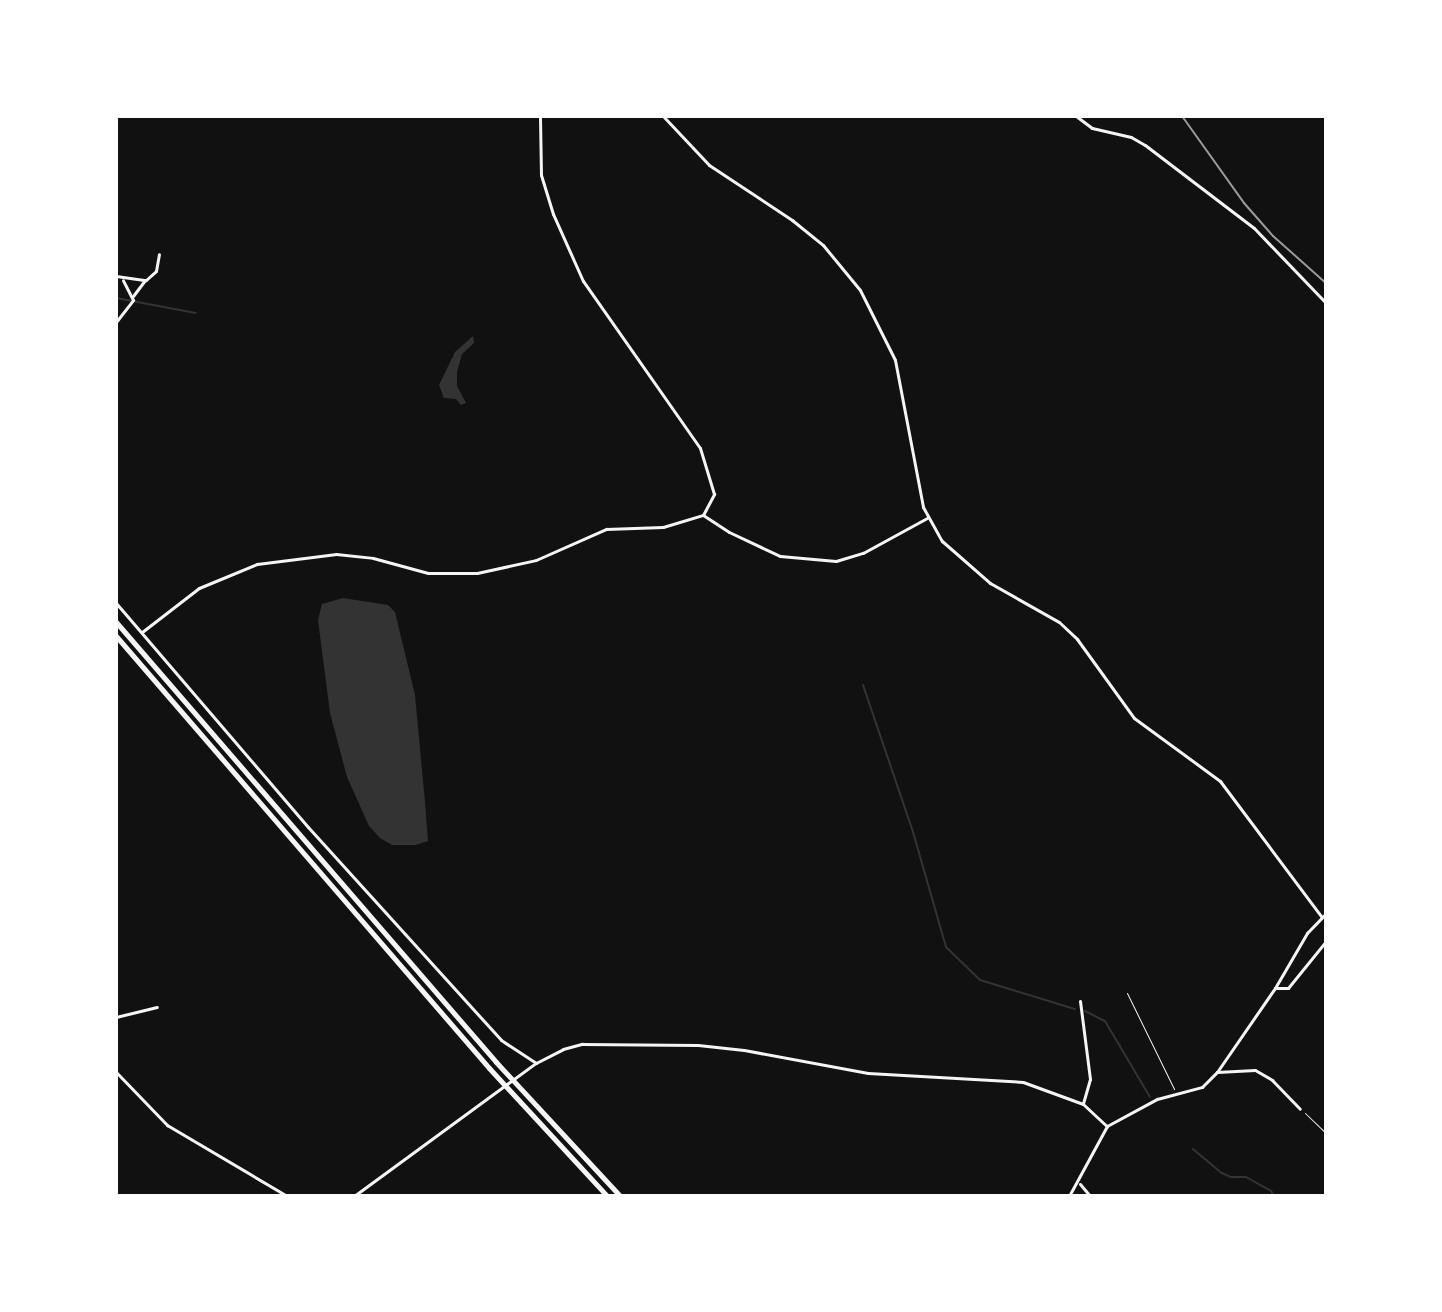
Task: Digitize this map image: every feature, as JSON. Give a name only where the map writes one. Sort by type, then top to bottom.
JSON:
[{"type":"highway","points":[[116,622],[496,1062],[620,1196]]},
{"type":"highway","points":[[116,636],[497,1078],[607,1196]]},
{"type":"street","points":[[142,632],[199,588],[257,564],[336,554],[373,558],[428,573],[477,573],[536,560],[606,529],[663,527],[703,515],[714,494],[700,448],[583,281],[553,214],[539,161],[540,116]]},
{"type":"street","points":[[663,116],[709,165],[792,220],[823,245],[860,290],[895,360],[927,518],[942,541],[979,575],[1059,622],[1077,639],[1144,729],[1220,781],[1324,914],[1297,948],[1275,988],[1234,1043],[1217,1072],[1202,1087],[1155,1100],[1107,1126],[1079,1183],[1069,1196]]},
{"type":"street","points":[[1076,116],[1092,128],[1131,137],[1145,145],[1254,228],[1326,303]]},
{"type":"street","points":[[116,322],[131,306],[133,296],[156,271],[159,254]]},
{"type":"street","points":[[116,276],[123,280],[133,296]]},
{"type":"street","points":[[123,280],[146,280]]},
{"type":"street","points":[[703,515],[729,532],[780,556],[836,561],[863,553],[927,518]]},
{"type":"street","points":[[116,603],[308,827],[501,1040],[536,1063]]},
{"type":"street","points":[[1275,988],[1288,988],[1326,941]]},
{"type":"street","points":[[1080,1001],[1090,1079],[1083,1104]]},
{"type":"street","points":[[116,1017],[157,1007]]},
{"type":"street","points":[[354,1196],[536,1063],[563,1049],[582,1044],[698,1045],[744,1050],[868,1073],[1023,1082],[1083,1104],[1107,1126]]},
{"type":"street","points":[[1217,1072],[1255,1070],[1272,1080],[1300,1109]]},
{"type":"street","points":[[116,1072],[167,1125],[287,1196]]},
{"type":"street","points":[[1079,1183],[1090,1196]]},
{"type":"path","points":[[1127,993],[1177,1095]]},
{"type":"path","points":[[1300,1109],[1326,1133]]},
{"type":"shaded area","points":[[473,336],[474,343],[462,354],[457,372],[457,386],[466,403],[461,405],[456,399],[444,398],[439,385],[455,352]]},
{"type":"shaded area","points":[[343,598],[388,605],[395,612],[415,695],[425,802],[428,841],[416,845],[392,845],[380,838],[369,826],[347,777],[330,713],[318,620],[322,604]]},
{"type":"waterway","points":[[116,298],[196,313]]},
{"type":"waterway","points":[[863,685],[913,832],[946,947],[980,980],[1075,1009]]},
{"type":"waterway","points":[[1085,1011],[1105,1021],[1150,1097]]},
{"type":"waterway","points":[[1193,1149],[1222,1173],[1231,1177],[1246,1177],[1271,1191],[1274,1196]]},
{"type":"railway","points":[[1182,116],[1244,203],[1273,236],[1326,283]]}]
